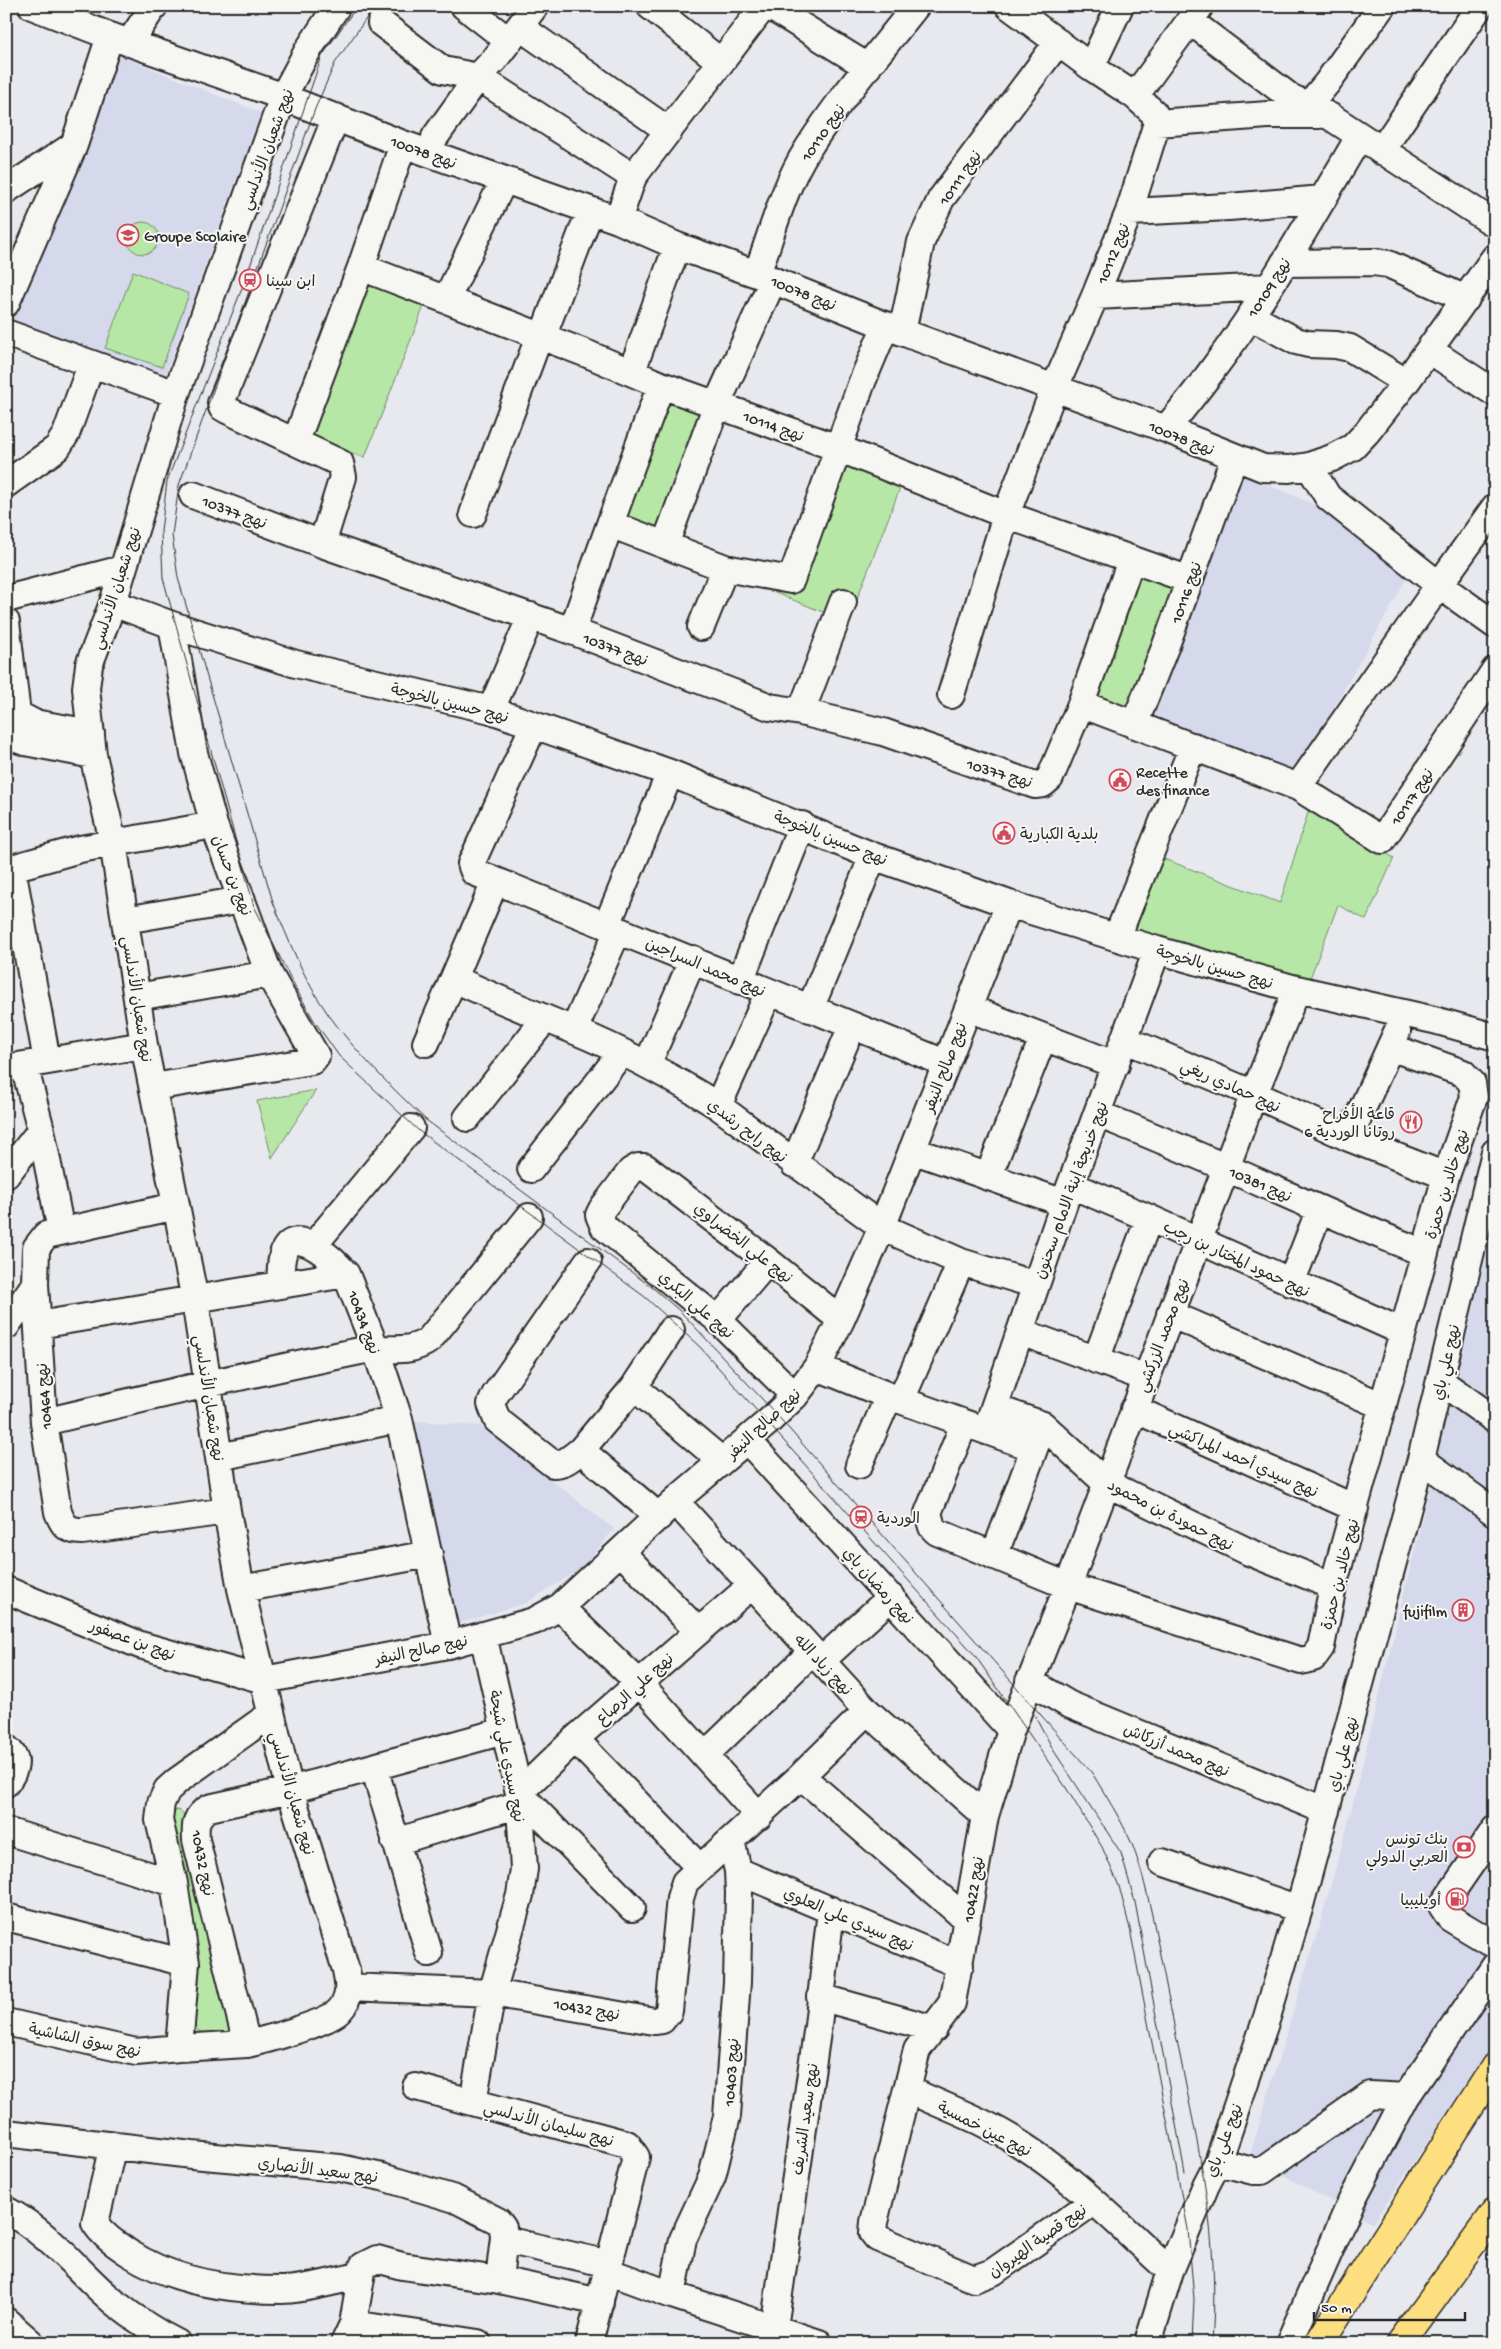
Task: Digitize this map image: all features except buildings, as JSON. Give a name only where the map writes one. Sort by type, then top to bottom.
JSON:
[{"type":"highway","points":[[1319,2343],[1495,2068]]},
{"type":"highway","points":[[1400,2343],[1495,2213]]},
{"type":"street","name":"نهج 10078","points":[[32,6],[119,40],[283,97],[403,144],[618,220],[677,246],[765,277],[894,329],[1166,429],[1234,458],[1263,468],[1289,469],[1309,466],[1332,458],[1353,447],[1406,382],[1495,257]]},
{"type":"street","points":[[6,303],[119,40],[154,6]]},
{"type":"street","name":"نهج شعبان الأندلسي","points":[[337,6],[308,50],[283,97],[176,394],[113,604],[86,677],[92,744],[113,842],[144,1045],[195,1300],[227,1511],[242,1589],[290,1790],[338,1942],[349,1987]]},
{"type":"street","points":[[464,6],[522,25],[670,131]]},
{"type":"street","points":[[650,6],[721,62]]},
{"type":"street","points":[[618,220],[633,177],[764,6]]},
{"type":"street","points":[[769,6],[868,67]]},
{"type":"street","name":"نهج 10110","points":[[665,545],[765,277],[794,175],[807,150],[916,6]]},
{"type":"street","points":[[1009,6],[1149,111],[1268,115],[1310,114],[1331,117]]},
{"type":"street","points":[[1091,67],[1120,6]]},
{"type":"street","points":[[1308,106],[1327,83],[1382,6]]},
{"type":"street","points":[[1381,150],[1480,6]]},
{"type":"street","points":[[1196,10],[1290,97],[1331,117],[1495,224]]},
{"type":"street","name":"نهج 10112","points":[[951,695],[1006,515],[1054,389],[1095,296],[1128,212],[1149,111],[1196,10]]},
{"type":"street","points":[[381,23],[443,70],[478,77],[633,177]]},
{"type":"street","points":[[435,137],[478,77],[496,59],[522,25]]},
{"type":"street","name":"نهج 10111","points":[[725,568],[791,580],[862,382],[894,329],[929,222],[942,200],[1058,42]]},
{"type":"street","points":[[322,544],[343,471],[337,460],[224,408],[221,403],[336,118]]},
{"type":"street","name":"نهج 10109","points":[[1166,429],[1213,369],[1250,316],[1359,137]]},
{"type":"street","points":[[296,441],[361,268],[403,144]]},
{"type":"street","points":[[6,190],[74,145]]},
{"type":"street","points":[[446,300],[504,180]]},
{"type":"street","points":[[1128,212],[1229,207],[1323,199]]},
{"type":"street","points":[[473,514],[590,211]]},
{"type":"street","points":[[632,371],[677,246]]},
{"type":"street","points":[[1284,263],[1372,262],[1388,264],[1466,300]]},
{"type":"street","name":"نهج 10114","points":[[361,268],[632,371],[661,386],[717,404],[838,448],[1006,515],[1190,580]]},
{"type":"street","points":[[1095,296],[1269,287]]},
{"type":"street","points":[[1250,316],[1296,341],[1350,348],[1406,382]]},
{"type":"street","points":[[6,333],[176,394]]},
{"type":"street","points":[[1429,350],[1495,392]]},
{"type":"street","points":[[6,484],[61,444],[91,365]]},
{"type":"street","points":[[572,630],[661,386]]},
{"type":"street","name":"نهج 10116","points":[[1134,725],[1190,580],[1234,458]]},
{"type":"street","points":[[1309,466],[1328,497],[1440,585],[1495,624]]},
{"type":"street","name":"نهج 10377","points":[[193,496],[322,544],[572,630],[770,707],[801,712],[883,732],[1035,786],[1043,784],[1050,778],[1081,704]]},
{"type":"street","points":[[1298,787],[1495,507]]},
{"type":"street","points":[[610,524],[725,568],[701,627]]},
{"type":"street","points":[[1081,704],[1131,560]]},
{"type":"street","points":[[6,599],[122,569]]},
{"type":"street","points":[[801,712],[843,602]]},
{"type":"street","name":"نهج حسين بالخوجة","points":[[113,604],[172,625],[296,664],[491,710],[670,772],[873,856],[1009,904],[1157,950],[1297,989],[1434,1020],[1495,1038]]},
{"type":"street","points":[[491,710],[530,616]]},
{"type":"street","points":[[6,622],[17,714],[34,723],[92,744]]},
{"type":"street","points":[[172,625],[194,753],[214,825]]},
{"type":"street","name":"نهج 10117","points":[[1081,704],[1298,787],[1382,840],[1495,670]]},
{"type":"street","name":"نهج محمد السراجين","points":[[534,725],[471,864],[474,872],[495,882],[693,959],[946,1064]]},
{"type":"street","points":[[6,735],[25,742],[92,744]]},
{"type":"street","points":[[1117,937],[1193,746]]},
{"type":"street","points":[[574,1030],[670,772]]},
{"type":"street","name":"نهج بن حسان","points":[[9,870],[54,855],[113,842],[214,825],[268,974],[316,1056],[312,1061],[153,1087]]},
{"type":"street","points":[[740,980],[802,825]]},
{"type":"street","points":[[810,1008],[873,856]]},
{"type":"street","points":[[9,870],[26,1065],[41,1130],[60,1231]]},
{"type":"street","points":[[426,1043],[495,882]]},
{"type":"street","points":[[125,920],[242,900]]},
{"type":"street","name":"نهج صالح النيفر","points":[[264,1680],[448,1645],[534,1621],[560,1607],[795,1396],[817,1366],[841,1320],[882,1227],[1009,904]]},
{"type":"street","name":"نهج خديجة إبنة الامام سحنون","points":[[928,1512],[982,1421],[1021,1332],[1067,1194],[1126,1040],[1157,950]]},
{"type":"street","points":[[647,1065],[693,959]]},
{"type":"street","points":[[137,997],[268,974]]},
{"type":"street","name":"نهج رابح رشدي","points":[[455,979],[622,1052],[718,1106],[794,1164],[882,1227],[961,1262],[1036,1285]]},
{"type":"street","name":"نهج محمد الزركشي","points":[[1030,1682],[1254,1094],[1297,989]]},
{"type":"street","points":[[718,1106],[769,992]]},
{"type":"street","points":[[968,1008],[1116,1065]]},
{"type":"street","points":[[1349,1138],[1404,1014]]},
{"type":"street","points":[[467,1118],[545,1019]]},
{"type":"street","points":[[794,1164],[852,1026]]},
{"type":"street","points":[[988,1177],[1043,1038]]},
{"type":"street","name":"نهج حمادي ريغي","points":[[1126,1040],[1254,1094],[1349,1138],[1446,1176]]},
{"type":"street","points":[[26,1065],[144,1045]]},
{"type":"street","name":"نهج خالد بن حمزة","points":[[928,1512],[932,1527],[937,1532],[1068,1586],[1307,1661],[1313,1658],[1320,1646],[1333,1586],[1446,1176],[1474,1097],[1472,1083],[1463,1073],[1390,1046]]},
{"type":"street","points":[[531,1169],[622,1052]]},
{"type":"street","name":"نهج 10381","points":[[1097,1114],[1164,1140],[1425,1253]]},
{"type":"street","points":[[313,1246],[411,1128]]},
{"type":"street","points":[[6,1175],[41,1130]]},
{"type":"street","name":"نهج حمود المختار بن رجب","points":[[912,1150],[988,1177],[1067,1194],[1149,1218],[1403,1332]]},
{"type":"street","name":"نهج علي البكري","points":[[645,1167],[638,1167],[631,1171],[598,1215],[604,1226],[718,1320],[795,1396]]},
{"type":"street","name":"نهج علي الخضراوي","points":[[645,1167],[768,1261],[841,1320]]},
{"type":"street","name":"نهج علي باي","points":[[1148,2343],[1170,2271],[1206,2185],[1218,2162],[1267,2017],[1299,1909],[1421,1459],[1493,1167]]},
{"type":"street","name":"نهج 10464","points":[[176,1206],[60,1231],[46,1235],[39,1242],[34,1259],[44,1422],[58,1512],[62,1524],[71,1531],[82,1531],[227,1511]]},
{"type":"street","points":[[1291,1283],[1320,1209]]},
{"type":"street","points":[[44,1422],[208,1383],[375,1347],[408,1350],[420,1346],[429,1340],[529,1217]]},
{"type":"street","points":[[1096,1360],[1149,1218]]},
{"type":"street","points":[[280,1284],[283,1252],[287,1246],[297,1242],[313,1246],[327,1254],[346,1274]]},
{"type":"street","points":[[588,1261],[495,1395],[491,1404],[498,1420],[553,1464],[561,1464],[580,1450],[634,1387],[671,1330]]},
{"type":"street","points":[[718,1320],[768,1261]]},
{"type":"street","points":[[858,1465],[895,1398],[961,1262]]},
{"type":"street","name":"نهج 10434","points":[[38,1325],[346,1274],[375,1347],[399,1419],[448,1645]]},
{"type":"street","points":[[6,1326],[35,1284]]},
{"type":"street","points":[[1170,1314],[1383,1406]]},
{"type":"street","points":[[1021,1332],[1146,1378]]},
{"type":"street","name":"نهج حمودة بن محمود","points":[[817,1366],[895,1398],[1039,1437],[1106,1483],[1249,1552],[1333,1586]]},
{"type":"street","points":[[1440,1381],[1495,1420]]},
{"type":"street","points":[[634,1387],[722,1461]]},
{"type":"street","name":"نهج سيدي أحمد المراكشي","points":[[1134,1410],[1356,1508]]},
{"type":"street","points":[[219,1457],[399,1419]]},
{"type":"street","points":[[994,1556],[1039,1437]]},
{"type":"street","name":"نهج رمضان باي","points":[[747,1440],[1011,1730]]},
{"type":"street","name":"نهج زياد الله","points":[[580,1450],[667,1509],[752,1585],[867,1711],[984,1816]]},
{"type":"street","points":[[1421,1459],[1495,1513]]},
{"type":"street","points":[[620,1552],[698,1630]]},
{"type":"street","points":[[242,1589],[429,1554]]},
{"type":"street","name":"نهج علي الرصاع","points":[[519,1799],[575,1739],[752,1585]]},
{"type":"street","name":"نهج بن عصفور","points":[[6,1590],[140,1645],[264,1680]]},
{"type":"street","points":[[705,1756],[816,1657],[891,1598]]},
{"type":"street","points":[[560,1607],[640,1684],[759,1816]]},
{"type":"street","name":"نهج سيدي علي شيحة","points":[[473,2102],[492,1993],[520,1895],[524,1869],[519,1799],[483,1635]]},
{"type":"street","name":"نهج محمد أزركاش","points":[[1030,1682],[1068,1704],[1326,1811]]},
{"type":"street","name":"نهج 10422","points":[[907,2089],[917,2050],[952,2003],[984,1816],[1011,1730],[1030,1682]]},
{"type":"street","points":[[575,1739],[699,1867],[759,1816],[867,1711]]},
{"type":"street","points":[[179,2048],[186,1963],[174,1883],[159,1820],[161,1803],[167,1790],[177,1781],[271,1714]]},
{"type":"street","name":"نهج 10432","points":[[247,2044],[200,1858],[195,1827],[197,1819],[208,1808],[290,1790],[504,1731]]},
{"type":"street","points":[[6,1748],[13,1755],[16,1764],[14,1772],[6,1783]]},
{"type":"street","points":[[374,1767],[429,1953]]},
{"type":"street","points":[[801,1776],[967,1920]]},
{"type":"street","points":[[396,1842],[519,1799],[632,1908]]},
{"type":"street","points":[[1495,1829],[1442,1906],[1450,1918],[1495,1945]]},
{"type":"street","points":[[6,1831],[174,1883]]},
{"type":"street","name":"نهج 10403","points":[[672,2295],[683,2239],[712,2177],[727,2116],[737,1982],[738,1871],[731,1840]]},
{"type":"street","points":[[1162,1862],[1299,1909]]},
{"type":"street","name":"نهج 10432","points":[[349,1987],[492,1993],[654,2021],[662,2020],[669,2011],[681,1888],[699,1867]]},
{"type":"street","name":"نهج سيدي علي العلوي","points":[[738,1871],[960,1965]]},
{"type":"street","name":"نهج سعيد الشريف","points":[[774,2328],[831,1910]]},
{"type":"street","points":[[6,1917],[186,1963]]},
{"type":"street","points":[[1290,2343],[1352,2200],[1406,2097],[1495,1966]]},
{"type":"street","points":[[247,2044],[272,2039],[333,2015],[345,2002],[349,1987]]},
{"type":"street","points":[[820,1997],[934,2029]]},
{"type":"street","name":"نهج سوق الشاشية","points":[[6,2022],[136,2052],[247,2044]]},
{"type":"street","name":"نهج سليمان الأندلسي","points":[[416,2086],[627,2144],[636,2157],[590,2343]]},
{"type":"street","name":"نهج عين خمسية","points":[[907,2089],[1018,2142],[1051,2165],[1170,2271]]},
{"type":"street","name":"نهج قصية الهيروان","points":[[907,2089],[874,2222],[873,2234],[876,2238],[974,2280],[993,2272],[1093,2202]]},
{"type":"street","points":[[1218,2162],[1253,2171],[1262,2170],[1370,2095],[1406,2097]]},
{"type":"street","name":"نهج سعيد الأنصاري","points":[[8,2138],[113,2145],[192,2156],[340,2168],[382,2177],[455,2199],[498,2221],[503,2228],[504,2237]]},
{"type":"street","points":[[113,2145],[95,2223],[106,2236],[144,2263],[187,2280],[238,2288],[283,2290],[360,2276]]},
{"type":"street","points":[[6,2210],[30,2223],[115,2302],[144,2323],[177,2343]]},
{"type":"street","points":[[1462,2257],[1495,2226]]},
{"type":"street","points":[[499,2280],[504,2237],[608,2268],[672,2295],[819,2343]]},
{"type":"street","points":[[478,2343],[348,2333],[363,2266],[377,2259],[402,2266],[499,2280],[600,2302]]},
{"type":"street","points":[[6,2321],[31,2343]]},
{"type":"shaded area","name":"Groupe Scolaire","points":[[108,51],[261,113],[164,379],[8,326]]},
{"type":"shaded area","points":[[1238,472],[1325,509],[1411,571],[1298,771],[1147,714]]},
{"type":"shaded area","points":[[1495,1220],[1495,2042],[1373,2223],[1249,2158],[1346,1831]]},
{"type":"shaded area","points":[[415,1421],[482,1426],[614,1529],[582,1568],[526,1603],[457,1624]]},
{"type":"green space","points":[[143,222],[154,227],[159,238],[154,249],[143,254],[132,249],[127,238],[132,227]]},
{"type":"green space","points":[[133,271],[189,294],[162,367],[105,348]]},
{"type":"green space","points":[[365,283],[424,306],[365,457],[304,443]]},
{"type":"green space","points":[[657,375],[731,404],[670,559],[596,530]]},
{"type":"green space","points":[[832,440],[907,470],[848,622],[773,592]]},
{"type":"green space","points":[[1125,552],[1182,573],[1123,733],[1067,712]]},
{"type":"green space","points":[[1310,806],[1394,858],[1366,920],[1338,905],[1307,986],[1112,929],[1143,851],[1280,903]]},
{"type":"green space","points":[[316,1090],[272,1158],[257,1101]]},
{"type":"green space","points":[[179,1810],[184,1814],[241,2039],[219,2041],[195,2029],[199,1964],[169,1818],[171,1811]]},
{"type":"tram line","points":[[357,6],[322,56],[246,278],[167,481],[161,531],[163,578],[254,906],[295,987],[315,1022],[339,1056],[419,1131],[645,1297],[700,1347],[974,1654],[1065,1786],[1102,1847],[1119,1886],[1130,1929],[1188,2229],[1194,2299],[1192,2343]]},
{"type":"tram line","points":[[375,6],[335,63],[315,109],[179,485],[172,535],[178,578],[273,902],[297,959],[319,1001],[350,1043],[375,1070],[426,1120],[653,1288],[681,1312],[776,1414],[1092,1773],[1132,1844],[1142,1874],[1154,1924],[1205,2185],[1214,2278],[1212,2343]]},
{"type":"tram line","points":[[1033,1712],[1054,1751],[1121,1853],[1135,1902],[1185,2173]]},
{"type":"place","name":"Groupe Scolaire","points":[[128,235]]},
{"type":"place","name":"ابن سينا","points":[[250,280]]},
{"type":"place","name":"Recette des finance","points":[[1120,780]]},
{"type":"place","name":"بلدية الكبارية","points":[[1004,833]]},
{"type":"place","name":"قاعة الأفراح روتانا الوردية 6","points":[[1411,1122]]},
{"type":"place","name":"الوردية","points":[[861,1517]]},
{"type":"place","name":"fujifilm","points":[[1463,1610]]},
{"type":"place","name":"بنك تونس العربي الدولي","points":[[1464,1847]]},
{"type":"place","name":"أويليبيا","points":[[1457,1899]]}]
